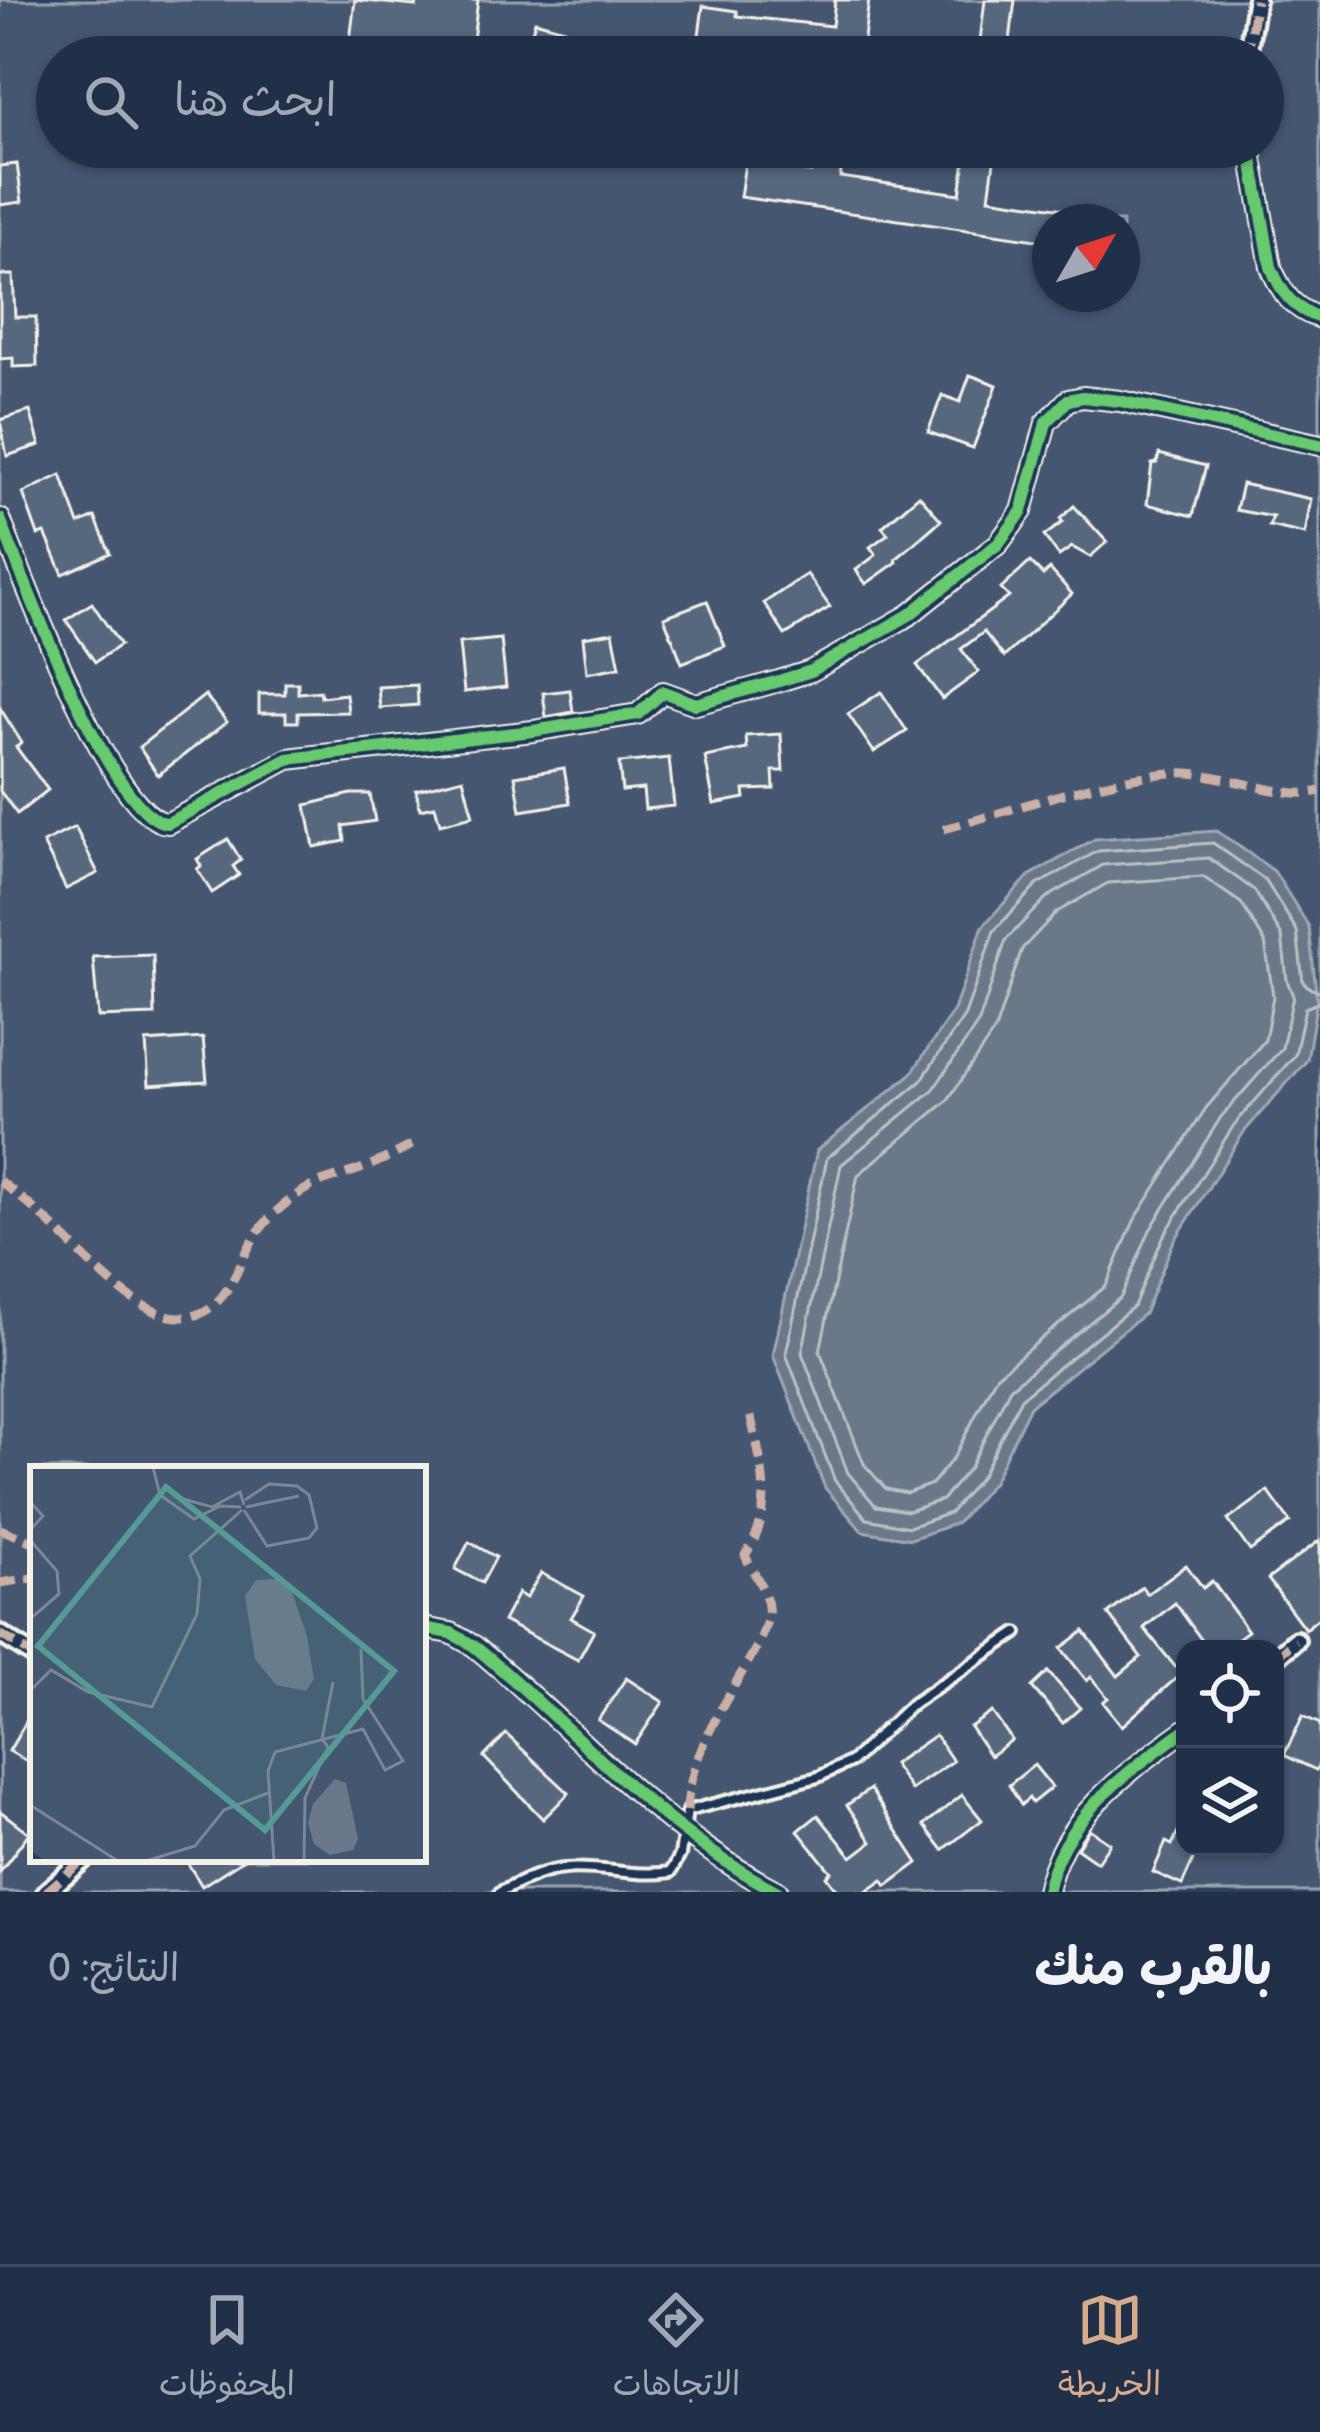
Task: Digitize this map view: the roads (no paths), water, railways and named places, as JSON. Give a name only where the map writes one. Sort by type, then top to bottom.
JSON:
[{"type":"street","points":[[1250,36],[1256,0]]},
{"type":"street","points":[[1254,168],[1278,286],[1290,303],[1320,318]]},
{"type":"street","points":[[0,519],[106,759],[145,815],[168,823],[288,759],[617,718],[638,714],[663,692],[696,704],[811,671],[909,615],[998,544],[1022,511],[1046,423],[1068,400],[1120,401],[1320,446]]},
{"type":"street","points":[[426,1629],[452,1634],[474,1646],[619,1778],[741,1873],[778,1892]]},
{"type":"street","points":[[0,1634],[30,1653]]},
{"type":"street","points":[[1284,1650],[1296,1640]]},
{"type":"street","points":[[1047,1892],[1058,1851],[1073,1827],[1139,1763],[1176,1736]]},
{"type":"street","points":[[46,1892],[81,1862]]},
{"type":"lane","points":[[500,1892],[536,1874],[567,1868],[648,1876],[670,1872],[680,1855],[687,1811],[818,1777],[852,1761],[912,1704],[1017,1633]]},
{"type":"water","points":[[1217,831],[1274,871],[1309,927],[1317,1000],[1307,1060],[1244,1132],[1173,1243],[1144,1314],[1030,1406],[993,1482],[957,1523],[911,1539],[862,1531],[825,1488],[773,1355],[817,1150],[911,1074],[954,1010],[983,926],[1029,876],[1095,839]]}]
